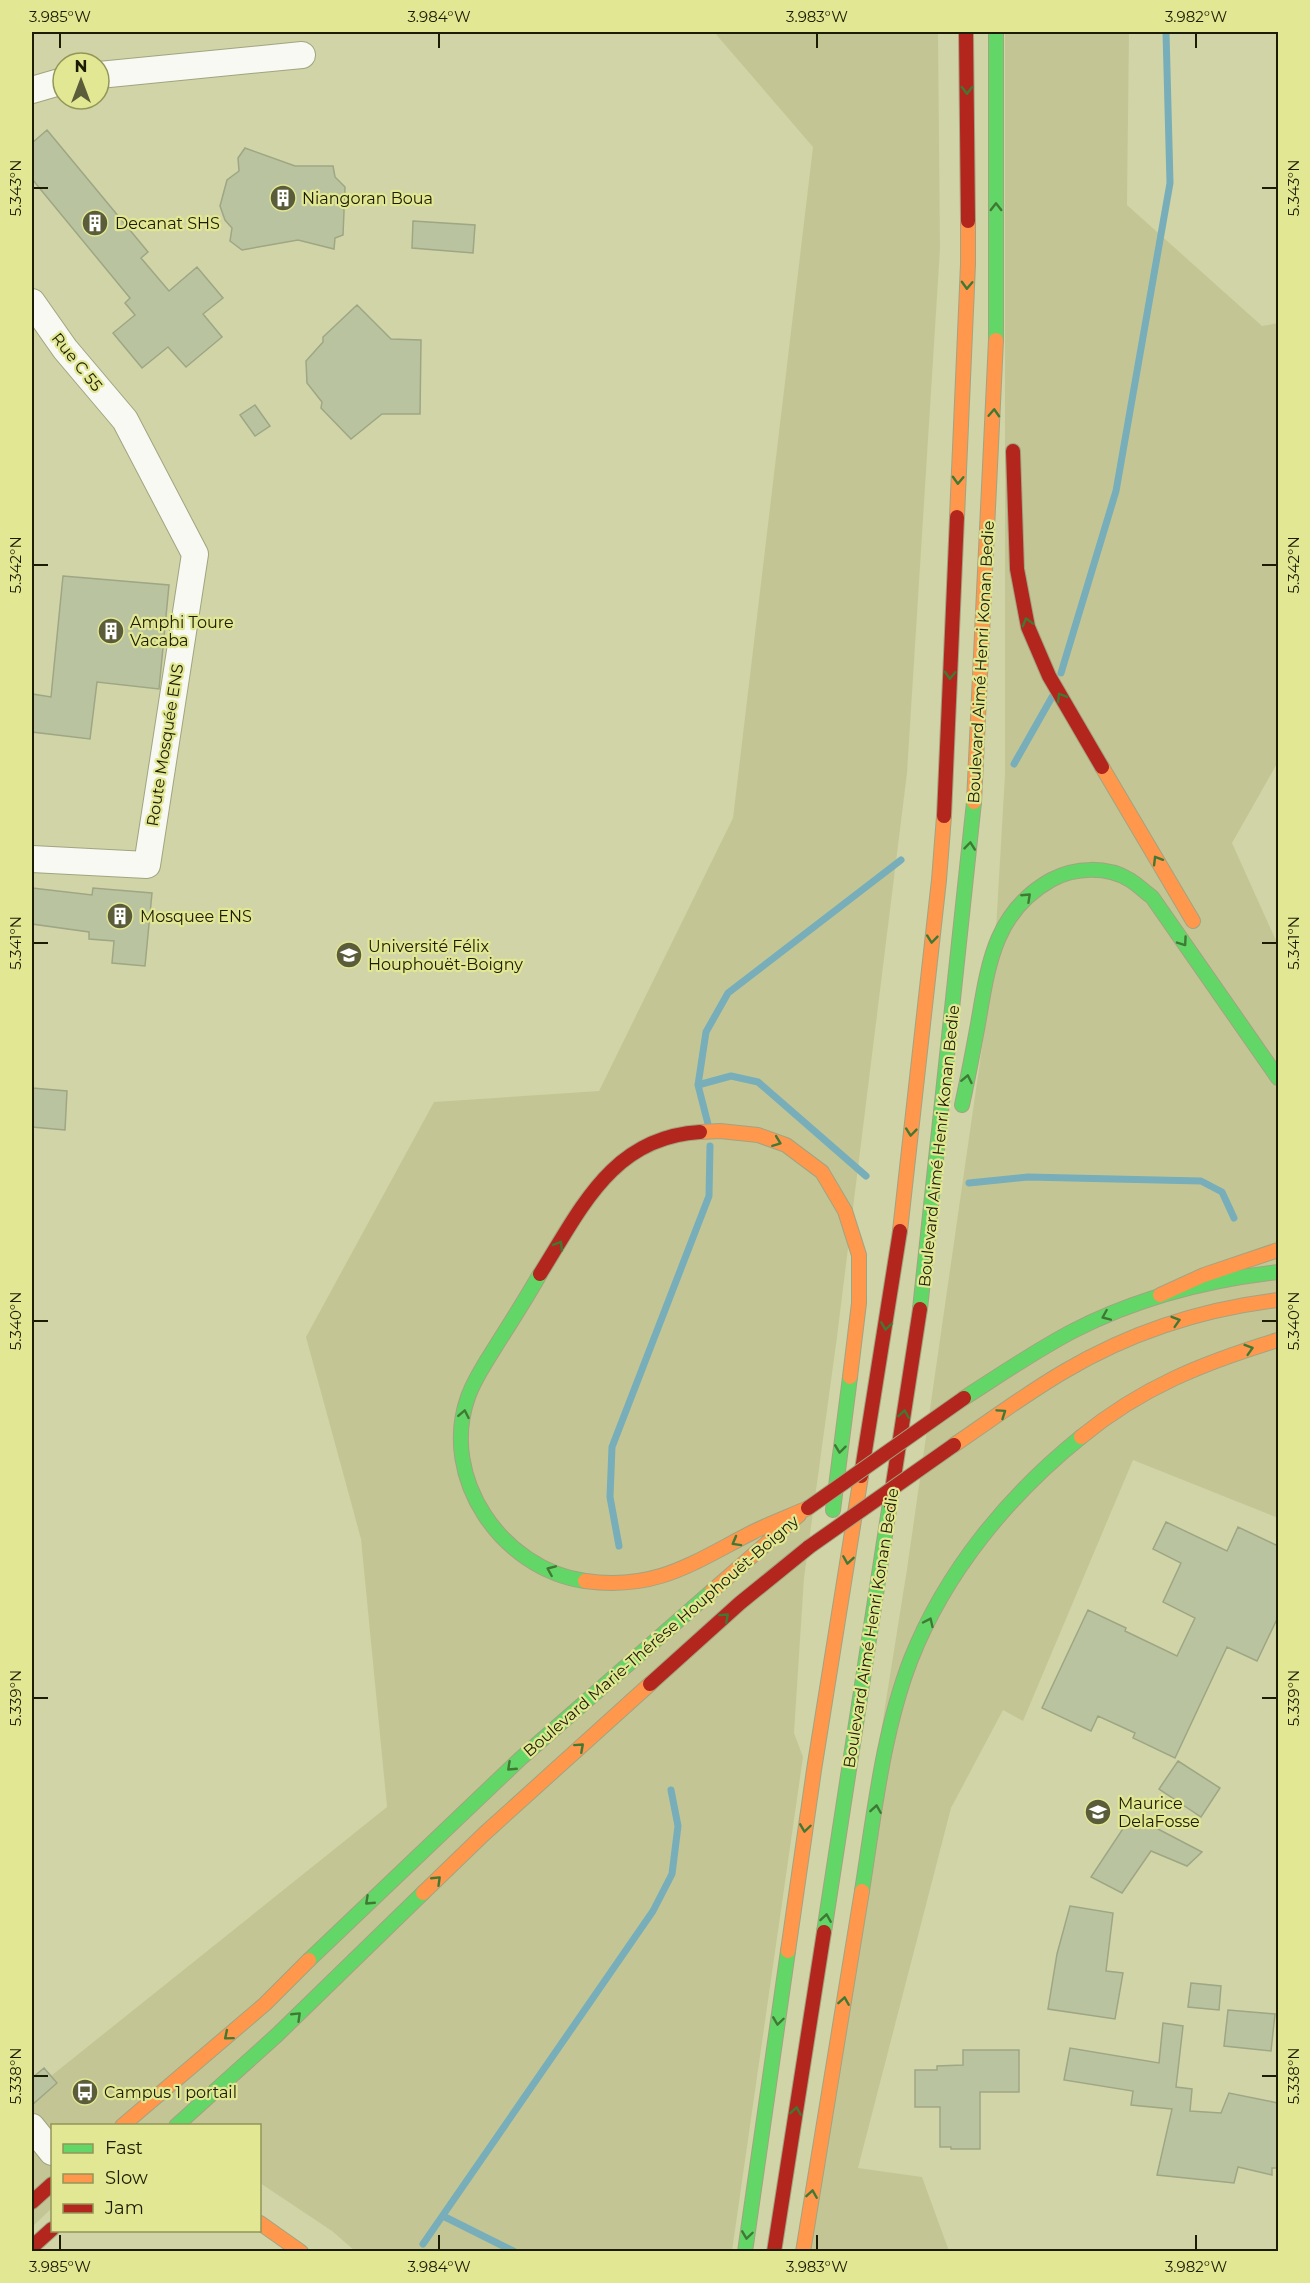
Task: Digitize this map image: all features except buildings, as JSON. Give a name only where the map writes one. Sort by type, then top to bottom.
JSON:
[{"type":"main road","name":"Boulevard Aimé Henri Konan Bedie","points":[[745,2252],[814,1770],[897,1255],[939,880],[968,264],[966,32]]},
{"type":"main road","name":"Boulevard Aimé Henri Konan Bedie","points":[[774,2252],[925,1280],[974,807],[996,371],[996,32]]},
{"type":"main road","points":[[996,371],[1009,400]]},
{"type":"main road","points":[[1013,440],[1012,484],[1017,569],[1028,627],[1049,676],[1201,934]]},
{"type":"main road","points":[[959,1119],[990,960],[1006,922],[1020,904],[1044,882],[1064,873],[1107,872],[1126,878],[1152,897],[1278,1078]]},
{"type":"main road","points":[[808,1508],[753,1532],[684,1569],[656,1578],[609,1583],[580,1581],[548,1569],[517,1553],[489,1524],[472,1497],[462,1464],[461,1432],[467,1400],[480,1371],[590,1195],[616,1165],[640,1148],[664,1137],[700,1131],[720,1131],[758,1135],[786,1146],[822,1172],[845,1211],[859,1255],[859,1303],[827,1553]]},
{"type":"main road","points":[[925,1280],[949,1165]]},
{"type":"main road","points":[[1160,1295],[1204,1275],[1278,1250]]},
{"type":"main road","name":"Boulevard Marie-Thérèse Houphouët-Boigny","points":[[124,2124],[266,2004],[339,1929],[520,1758],[808,1508],[964,1398],[1054,1342],[1088,1324],[1160,1295],[1246,1275],[1278,1272]]},
{"type":"main road","name":"Boulevard Marie-Thérèse Houphouët-Boigny","points":[[178,2124],[277,2035],[484,1834],[740,1602],[809,1547],[1038,1388],[1102,1351],[1153,1328],[1194,1316],[1278,1300]]},
{"type":"main road","points":[[803,2252],[881,1774],[894,1717],[911,1660],[935,1609],[963,1561],[995,1519],[1030,1480],[1095,1425],[1142,1393],[1220,1357],[1278,1340]]},
{"type":"main road","points":[[807,1731],[814,1770]]},
{"type":"main road","points":[[32,2202],[51,2185]]},
{"type":"main road","points":[[261,2224],[301,2252]]},
{"type":"main road","points":[[32,2247],[51,2230]]},
{"type":"street","points":[[111,74],[302,55]]},
{"type":"street","points":[[32,90],[51,84]]},
{"type":"street","name":"Rue C 55","points":[[32,302],[65,349],[125,420]]},
{"type":"street","name":"Route Mosquée ENS","points":[[32,859],[147,865],[195,554],[125,420]]},
{"type":"street","points":[[32,2127],[51,2151]]},
{"type":"green space","points":[[714,32],[938,32],[940,249],[907,773],[837,1337],[804,1578],[794,1733],[803,1757],[732,2251],[355,2251],[332,2231],[261,2184],[261,2124],[51,2124],[51,2209],[32,2227],[32,2105],[57,2083],[51,2076],[387,1807],[361,1539],[306,1337],[434,1102],[599,1091],[733,818],[813,147]]},
{"type":"green space","points":[[1005,32],[1129,32],[1127,205],[1262,326],[1278,323],[1278,762],[1232,843],[1278,945],[1278,1518],[1133,1460],[1023,1721],[1003,1710],[951,1808],[858,2168],[922,2177],[949,2251],[798,2252],[907,1569],[994,964],[1005,774]]},
{"type":"waterway","points":[[1061,673],[1116,491],[1170,183],[1166,32]]},
{"type":"waterway","points":[[1014,764],[1052,697]]},
{"type":"waterway","points":[[708,1124],[698,1085],[706,1032],[728,993],[901,860]]},
{"type":"waterway","points":[[698,1085],[731,1076],[758,1082],[866,1176]]},
{"type":"waterway","points":[[619,1546],[610,1497],[612,1447],[709,1196],[710,1146]]},
{"type":"waterway","points":[[969,1183],[1028,1177],[1201,1181],[1222,1192],[1234,1218]]},
{"type":"waterway","points":[[423,2244],[653,1911],[672,1874],[678,1826],[671,1790]]},
{"type":"waterway","points":[[443,2216],[515,2252]]},
{"type":"traffic: fast","points":[[996,32],[996,340]]},
{"type":"traffic: fast","points":[[920,1309],[974,802]]},
{"type":"traffic: fast","points":[[962,1105],[990,961],[1005,924],[1032,893],[1051,880],[1070,873],[1091,870],[1121,875],[1152,897],[1278,1078]]},
{"type":"traffic: fast","points":[[964,1398],[1018,1363],[1097,1319],[1147,1300],[1199,1285],[1278,1272]]},
{"type":"traffic: fast","points":[[540,1274],[482,1368],[468,1397],[461,1428],[462,1458],[470,1488],[484,1515],[504,1539],[528,1559],[555,1573],[585,1581]]},
{"type":"traffic: fast","points":[[833,1510],[850,1377]]},
{"type":"traffic: fast","points":[[862,1891],[886,1744],[901,1687],[925,1627],[961,1566],[1004,1510],[1054,1460],[1081,1437]]},
{"type":"traffic: fast","points":[[824,1932],[890,1503]]},
{"type":"traffic: fast","points":[[309,1960],[520,1759],[712,1591]]},
{"type":"traffic: fast","points":[[178,2124],[277,2035],[423,1893]]},
{"type":"traffic: fast","points":[[745,2252],[788,1951]]},
{"type":"traffic: slow","points":[[957,517],[968,221]]},
{"type":"traffic: slow","points":[[974,802],[996,340]]},
{"type":"traffic: slow","points":[[1102,767],[1193,921]]},
{"type":"traffic: slow","points":[[900,1231],[944,816]]},
{"type":"traffic: slow","points":[[700,1132],[720,1131],[758,1135],[786,1145],[822,1172],[845,1211],[859,1255],[859,1303],[850,1377]]},
{"type":"traffic: slow","points":[[1160,1295],[1204,1275],[1278,1250]]},
{"type":"traffic: slow","points":[[954,1445],[1051,1379],[1116,1345],[1195,1316],[1278,1300]]},
{"type":"traffic: slow","points":[[1081,1437],[1127,1404],[1174,1378],[1278,1340]]},
{"type":"traffic: slow","points":[[788,1951],[861,1476]]},
{"type":"traffic: slow","points":[[585,1581],[633,1582],[674,1572],[808,1508]]},
{"type":"traffic: slow","points":[[712,1591],[799,1515]]},
{"type":"traffic: slow","points":[[423,1893],[484,1834],[650,1684]]},
{"type":"traffic: slow","points":[[803,2252],[862,1891]]},
{"type":"traffic: slow","points":[[124,2124],[265,2004],[309,1960]]},
{"type":"traffic: slow","points":[[261,2224],[301,2252]]},
{"type":"traffic: jam","points":[[966,32],[968,221]]},
{"type":"traffic: jam","points":[[1013,451],[1017,569],[1028,627],[1049,676],[1102,767]]},
{"type":"traffic: jam","points":[[944,816],[957,517]]},
{"type":"traffic: jam","points":[[540,1274],[585,1202],[622,1162],[644,1147],[670,1137],[700,1132]]},
{"type":"traffic: jam","points":[[861,1476],[900,1231]]},
{"type":"traffic: jam","points":[[890,1503],[920,1309]]},
{"type":"traffic: jam","points":[[808,1508],[964,1398]]},
{"type":"traffic: jam","points":[[809,1547],[954,1445]]},
{"type":"traffic: jam","points":[[650,1684],[740,1603],[809,1547]]},
{"type":"traffic: jam","points":[[774,2252],[824,1932]]},
{"type":"traffic: jam","points":[[32,2202],[51,2185]]},
{"type":"traffic: jam","points":[[32,2247],[51,2230]]},
{"type":"place","name":"Niangoran Boua","points":[[283,198]]},
{"type":"place","name":"Decanat SHS","points":[[95,223]]},
{"type":"place","name":"Amphi Toure Vacaba","points":[[111,631]]},
{"type":"place","name":"Mosquee ENS","points":[[120,916]]},
{"type":"place","name":"Université Félix Houphouët-Boigny","points":[[349,955]]},
{"type":"place","name":"Maurice DelaFosse","points":[[1098,1812]]},
{"type":"place","name":"Campus 1 portail","points":[[85,2092]]}]
